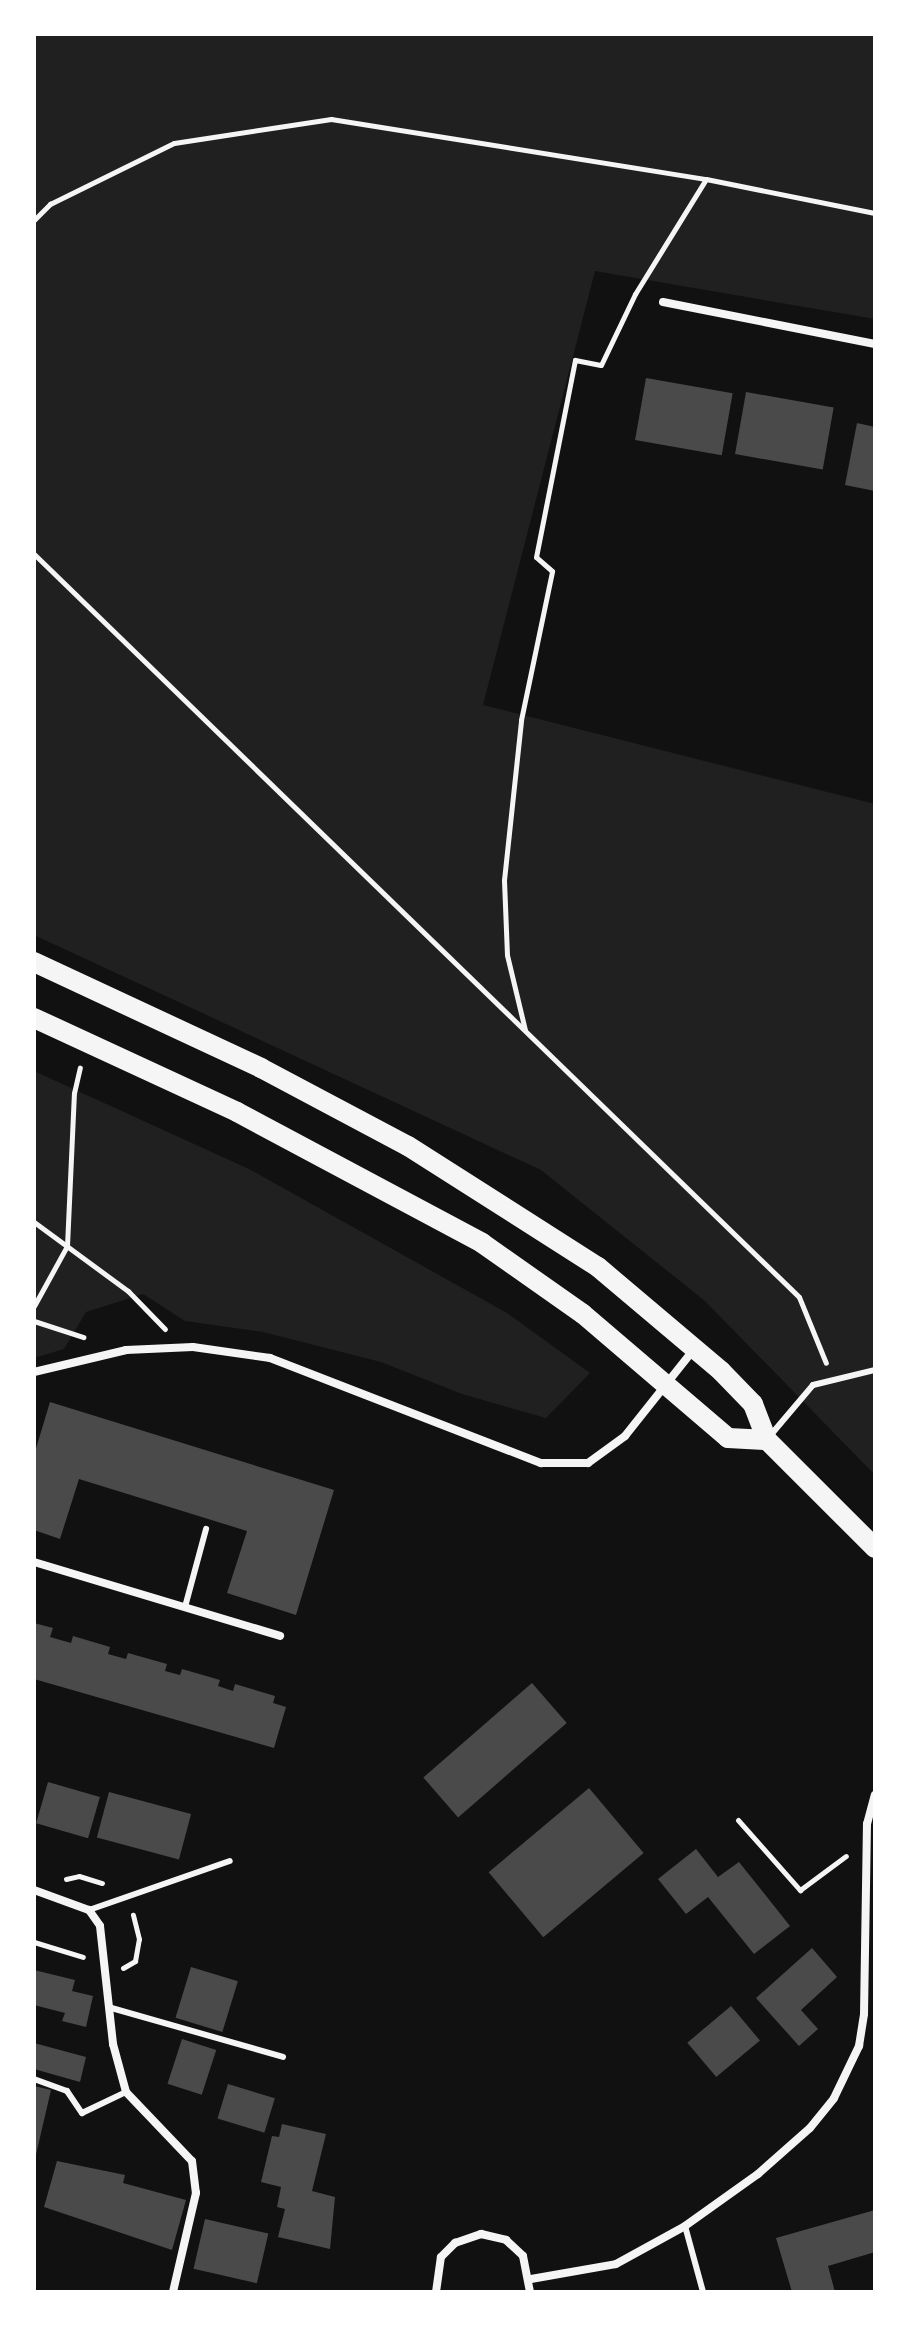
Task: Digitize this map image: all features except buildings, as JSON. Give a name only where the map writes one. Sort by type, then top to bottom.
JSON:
[{"type":"main road","points":[[34,962],[261,1068],[408,1146],[598,1267],[695,1348],[753,1404],[767,1440],[875,1548]]},
{"type":"main road","points":[[34,1018],[370,1179],[482,1243],[583,1314],[728,1438],[767,1440]]},
{"type":"street","points":[[663,302],[875,344]]},
{"type":"street","points":[[38,1370],[126,1350],[193,1347],[270,1358],[541,1463],[588,1463],[625,1436],[695,1348]]},
{"type":"street","points":[[34,1562],[280,1636]]},
{"type":"street","points":[[531,2279],[616,2264],[685,2226],[758,2174],[810,2128],[850,2072],[864,2014],[867,1841],[875,1795]]},
{"type":"street","points":[[34,1890],[89,1910],[105,1946],[108,2007],[126,2092],[144,2115],[181,2145],[197,2179],[173,2292]]},
{"type":"street","points":[[436,2292],[441,2257],[455,2243],[481,2234],[506,2240],[523,2256],[531,2279],[530,2292]]},
{"type":"lane","points":[[767,1440],[813,1385],[875,1370]]},
{"type":"lane","points":[[185,1607],[206,1529]]},
{"type":"lane","points":[[89,1910],[230,1861]]},
{"type":"lane","points":[[108,2007],[283,2057]]},
{"type":"lane","points":[[34,2079],[67,2091],[82,2113],[126,2092]]},
{"type":"lane","points":[[685,2226],[703,2292]]},
{"type":"path","points":[[34,220],[50,204],[174,143],[331,119],[706,179],[875,213]]},
{"type":"path","points":[[525,1031],[507,955],[504,880],[521,720],[552,571],[536,557],[575,360],[601,365],[635,294],[706,179]]},
{"type":"path","points":[[34,554],[799,1297],[827,1362],[813,1385]]},
{"type":"path","points":[[34,1306],[67,1246],[74,1093],[91,1044]]},
{"type":"path","points":[[34,1222],[193,1347]]},
{"type":"path","points":[[738,1820],[800,1890],[867,1841]]},
{"type":"shaded area","points":[[34,34],[875,34],[875,319],[595,271],[483,705],[875,804],[875,1475],[705,1301],[541,1170],[34,935]]},
{"type":"shaded area","points":[[34,1071],[251,1170],[507,1313],[590,1373],[546,1418],[462,1394],[381,1362],[263,1332],[185,1321],[143,1294],[86,1312],[64,1349],[34,1358]]}]
